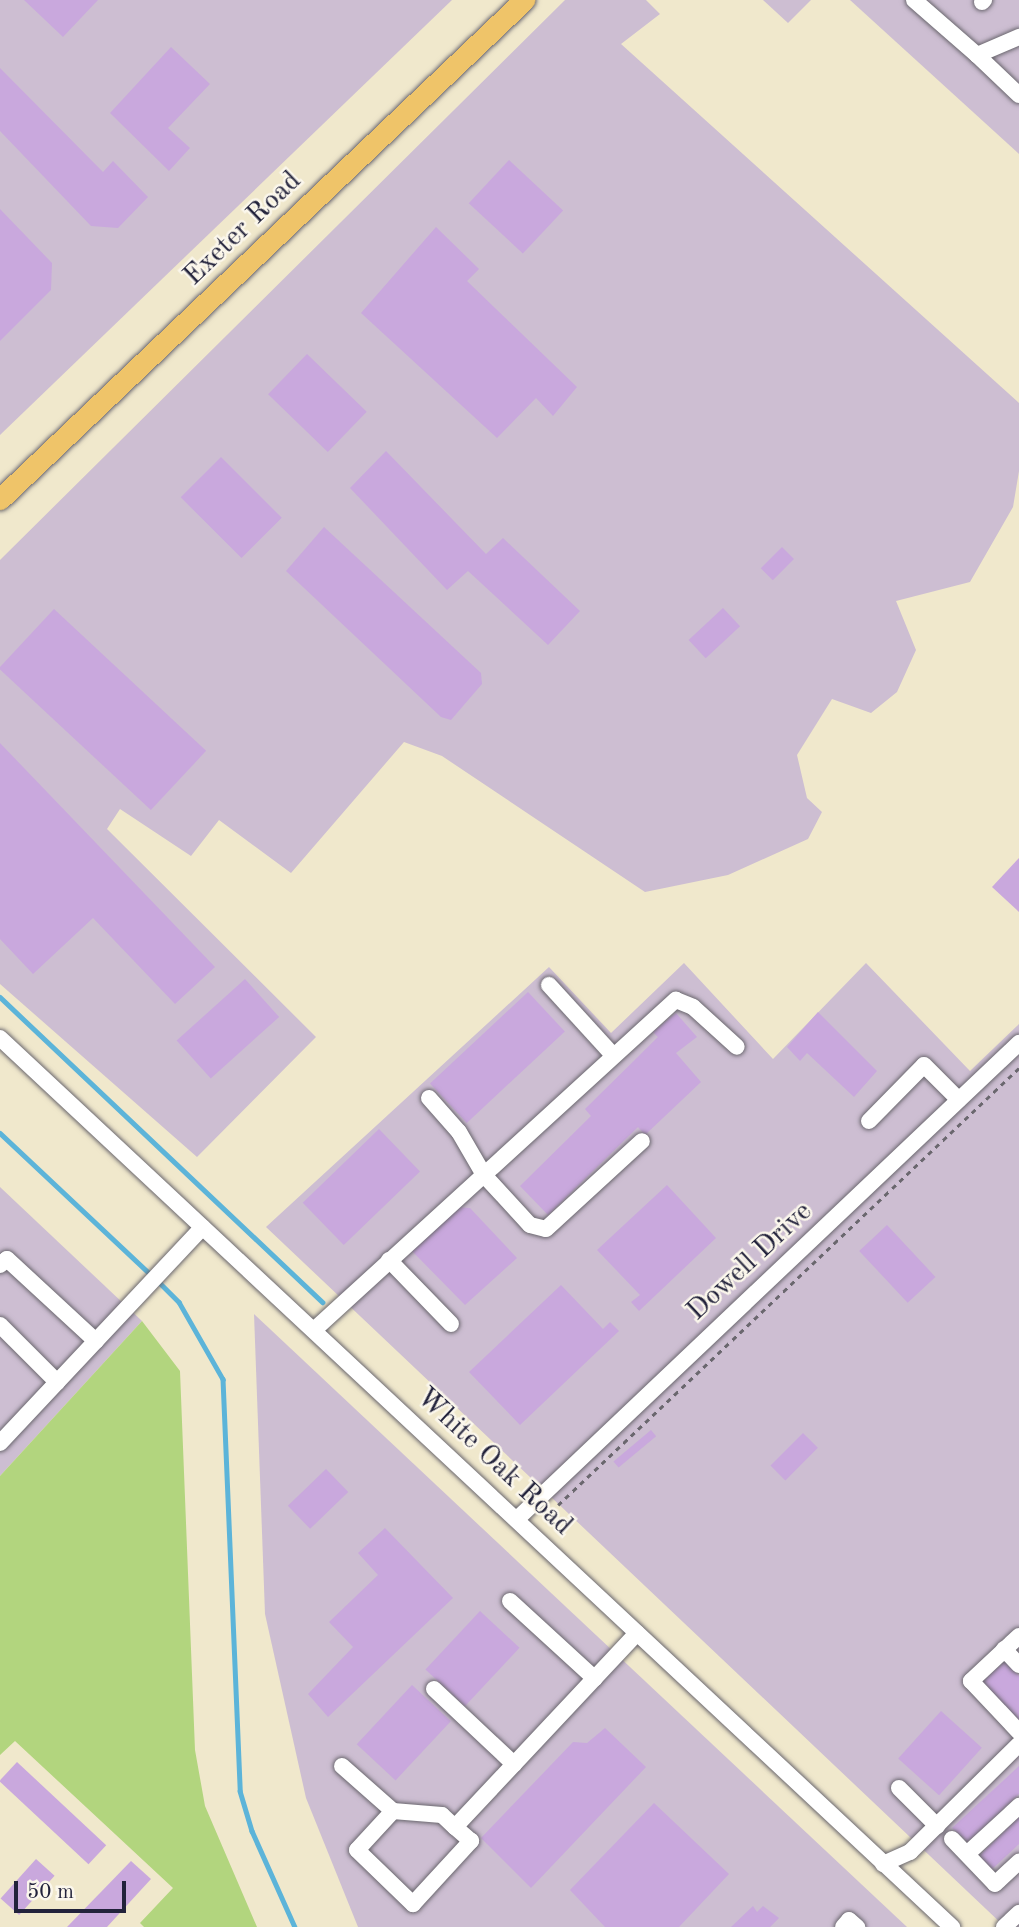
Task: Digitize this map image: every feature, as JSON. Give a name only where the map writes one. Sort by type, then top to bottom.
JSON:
[{"type":"main road","name":"Exeter Road","points":[[0,499],[524,0]]},
{"type":"street","points":[[914,0],[1019,95]]},
{"type":"street","points":[[977,55],[1019,37]]},
{"type":"street","points":[[549,985],[612,1054]]},
{"type":"street","points":[[314,1330],[612,1054],[676,1000],[693,1007],[737,1047]]},
{"type":"street","name":"White Oak Road","points":[[0,1038],[951,1927]]},
{"type":"street","name":"Dowell Drive","points":[[517,1519],[1019,1043]]},
{"type":"street","points":[[869,1121],[924,1065],[958,1100]]},
{"type":"street","points":[[429,1098],[459,1132],[484,1175],[530,1226],[546,1230],[642,1141]]},
{"type":"street","points":[[0,1443],[203,1227]]},
{"type":"street","points":[[0,1265],[7,1259],[96,1341]]},
{"type":"street","points":[[389,1260],[451,1324]]},
{"type":"street","points":[[0,1325],[57,1382]]},
{"type":"street","points":[[510,1601],[594,1679]]},
{"type":"street","points":[[455,1827],[637,1633]]},
{"type":"street","points":[[1019,1636],[971,1681],[1019,1732]]},
{"type":"street","points":[[1004,1649],[1019,1665]]},
{"type":"street","points":[[434,1689],[514,1764]]},
{"type":"street","points":[[883,1864],[910,1852],[1019,1744]]},
{"type":"street","points":[[342,1766],[393,1811],[442,1815],[471,1841],[413,1903],[357,1850],[393,1811]]},
{"type":"street","points":[[899,1788],[937,1826]]},
{"type":"street","points":[[967,1854],[1019,1805]]},
{"type":"street","points":[[952,1839],[995,1884],[1019,1862]]},
{"type":"street","points":[[1004,1927],[1019,1913]]},
{"type":"street","points":[[843,1927],[849,1920],[857,1927]]},
{"type":"path","points":[[558,1505],[1019,1068]]},
{"type":"shaded area","points":[[0,0],[452,0],[0,435]]},
{"type":"shaded area","points":[[565,0],[646,0],[660,14],[621,44],[1019,403],[1019,471],[1013,507],[970,582],[896,601],[916,650],[897,692],[871,713],[832,699],[797,755],[807,798],[822,812],[808,839],[728,875],[645,892],[442,756],[404,742],[291,873],[219,820],[191,856],[120,809],[107,829],[316,1037],[197,1157],[0,984],[0,560]]},
{"type":"shaded area","points":[[763,0],[811,0],[788,23]]},
{"type":"shaded area","points":[[850,0],[1019,0],[1019,154]]},
{"type":"shaded area","points":[[684,963],[773,1059],[866,963],[970,1071],[1019,1024],[1019,1927],[1005,1927],[266,1227],[549,967],[611,1033]]},
{"type":"shaded area","points":[[0,1187],[142,1321],[0,1476]]},
{"type":"shaded area","points":[[254,1314],[907,1927],[358,1927],[306,1798],[265,1614]]},
{"type":"green space","points":[[142,1321],[180,1371],[195,1750],[205,1806],[257,1927],[144,1927],[140,1923],[173,1888],[15,1741],[0,1755],[0,1476]]},
{"type":"building","points":[[24,0],[98,0],[63,37]]},
{"type":"building","points":[[171,47],[210,84],[168,128],[190,148],[169,171],[110,113]]},
{"type":"building","points":[[0,68],[103,172],[113,161],[148,197],[118,228],[91,226],[0,131]]},
{"type":"building","points":[[509,160],[563,210],[523,254],[469,203]]},
{"type":"building","points":[[0,209],[52,263],[51,290],[0,341]]},
{"type":"building","points":[[436,227],[479,269],[467,281],[577,387],[553,416],[536,398],[497,438],[361,313]]},
{"type":"building","points":[[307,354],[367,412],[328,452],[268,394]]},
{"type":"building","points":[[386,451],[486,554],[503,538],[580,611],[548,645],[468,571],[447,590],[350,488]]},
{"type":"building","points":[[221,457],[282,518],[242,558],[181,497]]},
{"type":"building","points":[[324,527],[481,673],[482,684],[451,720],[441,717],[286,571]]},
{"type":"building","points":[[782,547],[794,559],[773,580],[761,568]]},
{"type":"building","points":[[723,608],[740,626],[706,658],[689,640]]},
{"type":"building","points":[[54,609],[206,751],[151,810],[0,669]]},
{"type":"building","points":[[0,743],[215,967],[175,1004],[93,918],[33,974],[0,939]]},
{"type":"building","points":[[1019,858],[1019,912],[992,887]]},
{"type":"building","points":[[245,979],[279,1017],[211,1078],[177,1041]]},
{"type":"building","points":[[528,992],[565,1031],[467,1123],[430,1083]]},
{"type":"building","points":[[818,1012],[877,1071],[854,1097],[807,1053],[800,1061],[787,1047]]},
{"type":"building","points":[[676,1013],[697,1037],[676,1053],[701,1082],[645,1135],[638,1127],[548,1215],[520,1186],[591,1116],[585,1109],[658,1037],[653,1032]]},
{"type":"building","points":[[379,1129],[420,1171],[344,1245],[303,1203]]},
{"type":"building","points":[[667,1185],[716,1238],[639,1311],[631,1302],[640,1295],[597,1250]]},
{"type":"building","points":[[455,1207],[470,1208],[517,1258],[465,1305],[411,1250]]},
{"type":"building","points":[[887,1225],[935,1277],[908,1303],[859,1251]]},
{"type":"building","points":[[561,1285],[603,1329],[610,1322],[619,1331],[520,1425],[469,1372]]},
{"type":"building","points":[[651,1430],[656,1436],[619,1468],[613,1461]]},
{"type":"building","points":[[803,1433],[818,1448],[785,1480],[770,1466]]},
{"type":"building","points":[[326,1469],[348,1492],[310,1529],[288,1506]]},
{"type":"building","points":[[385,1528],[453,1598],[328,1717],[308,1694],[353,1647],[329,1622],[378,1575],[358,1553]]},
{"type":"building","points":[[480,1611],[519,1648],[465,1706],[425,1670]]},
{"type":"building","points":[[1005,1661],[1019,1676],[1019,1721],[982,1682]]},
{"type":"building","points":[[412,1685],[451,1721],[396,1780],[357,1744]]},
{"type":"building","points":[[941,1711],[982,1748],[939,1795],[898,1759]]},
{"type":"building","points":[[605,1728],[646,1767],[531,1888],[481,1838],[573,1742],[587,1743]]},
{"type":"building","points":[[17,1762],[106,1845],[88,1864],[0,1782]]},
{"type":"building","points":[[1019,1766],[1019,1794],[968,1842],[952,1828]]},
{"type":"building","points":[[654,1803],[729,1874],[679,1927],[605,1927],[570,1890]]},
{"type":"building","points":[[1019,1817],[1019,1844],[990,1871],[978,1857]]},
{"type":"building","points":[[36,1859],[55,1876],[19,1915],[1,1898]]},
{"type":"building","points":[[131,1861],[151,1879],[107,1927],[67,1927]]},
{"type":"building","points":[[753,1906],[757,1912],[763,1906],[779,1918],[770,1927],[731,1927]]},
{"type":"waterway","points":[[0,997],[322,1302]]},
{"type":"waterway","points":[[0,1133],[151,1275]]},
{"type":"waterway","points":[[158,1281],[179,1302],[223,1379],[240,1791],[252,1831],[295,1927]]}]
